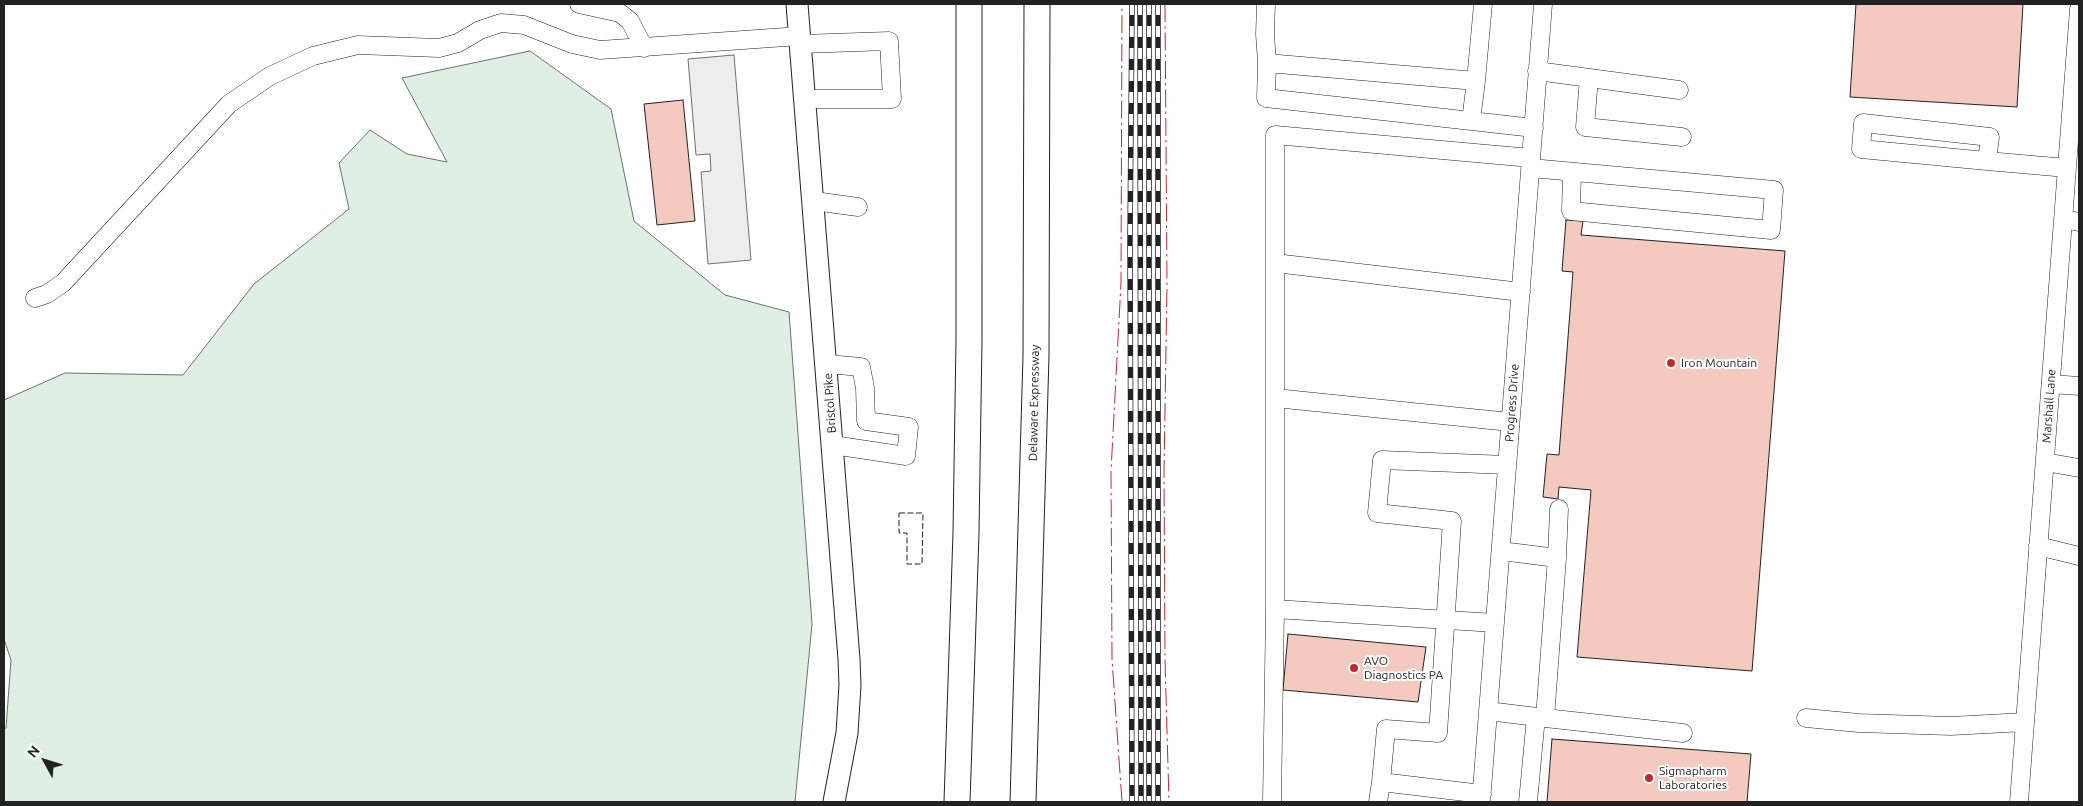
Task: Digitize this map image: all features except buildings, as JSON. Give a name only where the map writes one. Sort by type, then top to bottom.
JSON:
[{"type":"highway","points":[[957,802],[966,533],[969,369],[969,4]]},
{"type":"highway","name":"Delaware Expressway","points":[[1023,802],[1036,356],[1037,4]]},
{"type":"main road","name":"Bristol Pike","points":[[798,4],[848,632],[850,685],[847,733],[834,802]]},
{"type":"street","points":[[579,4],[620,13],[630,21],[644,48]]},
{"type":"street","points":[[1266,4],[1264,34],[1267,64],[1266,98],[1534,128]]},
{"type":"street","points":[[1471,121],[1483,4]]},
{"type":"street","name":"Progress Drive","points":[[1481,798],[1534,128],[1542,4]]},
{"type":"street","name":"Marshall Lane","points":[[2019,802],[2051,384],[2071,221],[2067,168],[2079,9]]},
{"type":"street","points":[[35,298],[47,294],[63,283],[229,104],[270,76],[312,56],[358,46],[439,48],[458,43],[480,30],[501,23],[524,25],[587,48],[614,50],[801,40],[889,41],[892,99],[805,99]]},
{"type":"street","points":[[1267,64],[1476,81]]},
{"type":"street","points":[[1537,71],[1679,90]]},
{"type":"street","points":[[1590,78],[1585,128],[1682,137]]},
{"type":"street","points":[[1987,161],[1990,137],[1862,124],[1861,149],[1987,161],[2067,168]]},
{"type":"street","points":[[1272,802],[1275,609],[1275,135],[1531,163],[1572,172],[1774,190],[1771,230],[1571,211],[1572,172]]},
{"type":"street","points":[[814,201],[858,207]]},
{"type":"street","points":[[1275,263],[1520,292]]},
{"type":"street","points":[[827,364],[860,367],[865,388],[866,421],[908,427],[906,456],[833,445]]},
{"type":"street","points":[[2051,384],[2079,386]]},
{"type":"street","points":[[1275,398],[1510,422]]},
{"type":"street","points":[[1378,802],[1386,729],[1438,733],[1452,521],[1377,514],[1382,460],[1507,465]]},
{"type":"street","points":[[2045,462],[2079,468]]},
{"type":"street","points":[[1528,802],[1540,718],[1557,558],[1559,509]]},
{"type":"street","points":[[2038,546],[2079,556]]},
{"type":"street","points":[[1501,551],[1557,558]]},
{"type":"street","points":[[1275,609],[1495,623]]},
{"type":"street","points":[[1488,711],[1683,733]]},
{"type":"street","points":[[1806,718],[1859,723],[1951,726],[2025,722]]},
{"type":"street","points":[[1381,782],[1481,798]]},
{"type":"green space","points":[[530,51],[611,109],[634,221],[725,295],[789,312],[812,624],[795,802],[4,802],[4,729],[6,728],[11,660],[4,639],[4,400],[65,373],[183,375],[254,284],[349,209],[339,163],[370,130],[407,154],[447,162],[402,78]]},
{"type":"shaded area","points":[[734,55],[751,260],[708,264],[701,172],[711,171],[710,154],[696,155],[688,59]]},
{"type":"railway","points":[[1132,4],[1130,241],[1132,802]]},
{"type":"railway","points":[[1140,4],[1141,802]]},
{"type":"railway","points":[[1149,4],[1149,802]]},
{"type":"railway","points":[[1158,4],[1158,802]]},
{"type":"fence","points":[[899,513],[923,513],[922,564],[907,564],[907,533],[899,533],[899,513]]},
{"type":"power","points":[[1122,4],[1121,283],[1111,471],[1112,659],[1122,802]]},
{"type":"power","points":[[1165,4],[1167,286],[1164,472],[1165,660],[1169,802]]},
{"type":"place","name":"Iron Mountain","points":[[1671,363]]},
{"type":"place","name":"AVO Diagnostics PA","points":[[1354,668]]},
{"type":"place","name":"Sigmapharm Laboratories","points":[[1649,778]]}]
